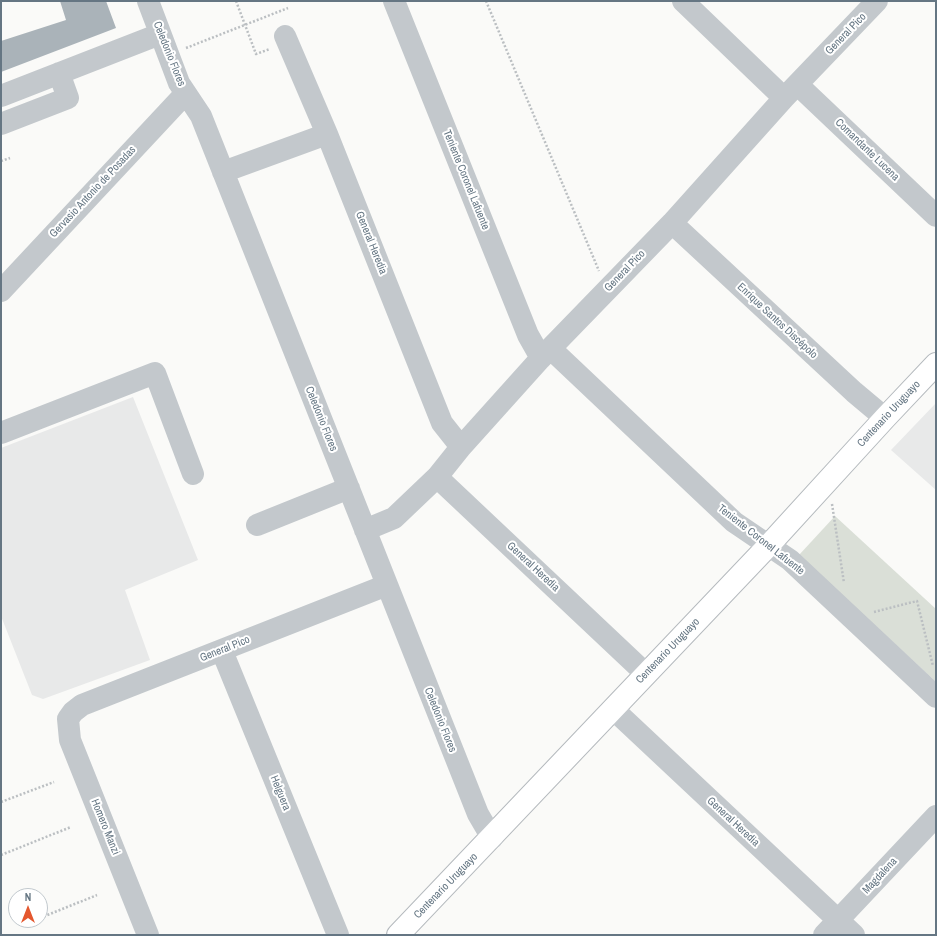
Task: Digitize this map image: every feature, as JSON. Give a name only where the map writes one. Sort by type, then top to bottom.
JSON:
[{"type":"main road","name":"Centenario Uruguayo","points":[[398,935],[492,838],[769,545],[936,364]]},
{"type":"street","name":"Celedonio Flores","points":[[148,1],[185,94],[201,116],[478,814],[492,838]]},
{"type":"street","name":"Teniente Coronel Lafuente","points":[[394,1],[528,335],[546,353],[734,522],[790,560],[936,697]]},
{"type":"street","name":"Comandante Lucena","points":[[683,1],[791,91],[936,216]]},
{"type":"street","name":"General Pico","points":[[365,530],[394,518],[437,477],[461,447],[546,353],[672,223],[791,91],[878,1]]},
{"type":"street","points":[[1,96],[160,34]]},
{"type":"street","name":"General Heredia","points":[[286,39],[327,134],[442,423],[461,447]]},
{"type":"street","points":[[1,124],[68,98],[59,73]]},
{"type":"street","name":"Gervasio Antonio de Posadas","points":[[1,291],[185,94]]},
{"type":"street","points":[[223,172],[327,134]]},
{"type":"street","name":"Enrique Santos Discépolo","points":[[672,223],[854,392],[885,418]]},
{"type":"street","points":[[1,433],[155,373],[193,474]]},
{"type":"street","name":"General Heredia","points":[[437,477],[646,674]]},
{"type":"street","points":[[257,525],[348,488]]},
{"type":"street","name":"General Pico","points":[[68,719],[73,712],[82,705],[387,585]]},
{"type":"street","name":"Helguera","points":[[222,651],[338,935]]},
{"type":"street","name":"General Heredia","points":[[613,709],[831,928],[854,935]]},
{"type":"street","name":"Homero Manzi","points":[[68,719],[70,740],[148,935]]},
{"type":"street","name":"Magdalena","points":[[831,928],[936,816]]},
{"type":"path","points":[[236,1],[256,54],[286,39]]},
{"type":"path","points":[[486,1],[600,273],[610,286]]},
{"type":"path","points":[[185,48],[288,8]]},
{"type":"path","points":[[1,161],[10,158]]},
{"type":"path","points":[[829,480],[844,589]]},
{"type":"path","points":[[870,613],[917,601],[934,672]]},
{"type":"path","points":[[1,802],[54,782]]},
{"type":"path","points":[[1,855],[71,827]]},
{"type":"path","points":[[48,915],[97,895]]},
{"type":"shaded area","points":[[133,397],[198,560],[125,590],[150,660],[43,699],[32,695],[1,616],[1,448]]},
{"type":"shaded area","points":[[936,403],[936,490],[891,450]]},
{"type":"shaded area","points":[[835,516],[936,609],[936,682],[799,555]]},
{"type":"building","points":[[60,1],[106,1],[116,28],[1,72],[1,41],[66,20]]}]
